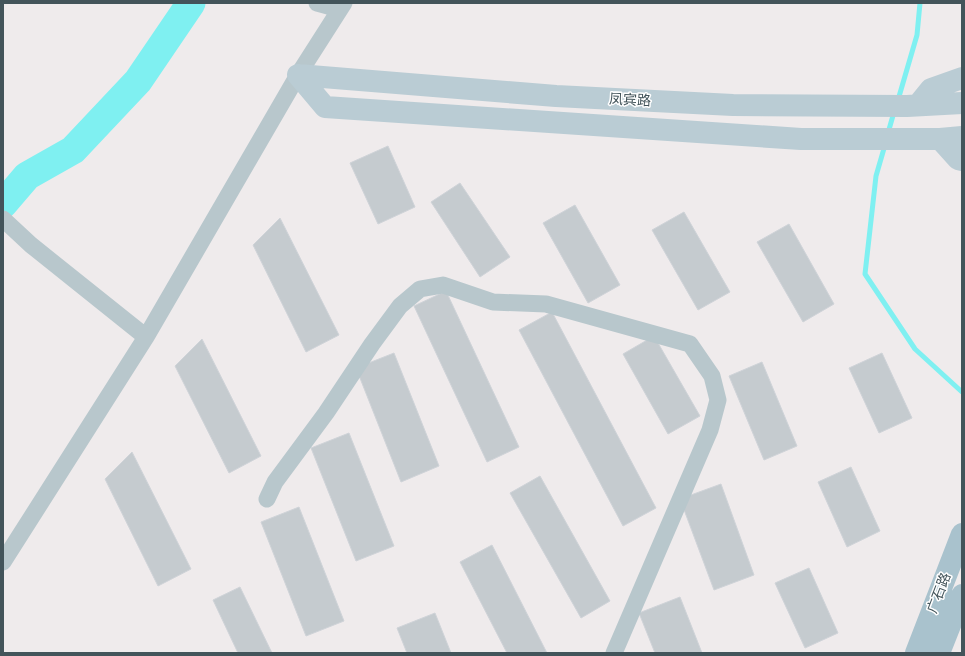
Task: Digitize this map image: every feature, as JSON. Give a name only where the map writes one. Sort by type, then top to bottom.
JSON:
[{"type":"main road","name":"凤宾路","points":[[298,75],[556,96],[733,105],[913,106],[962,103]]},
{"type":"main road","points":[[298,75],[325,107],[801,139],[940,139],[962,137]]},
{"type":"main road","points":[[913,106],[931,90],[962,78]]},
{"type":"main road","points":[[940,139],[958,159],[962,160]]},
{"type":"main road","name":"广石路","points":[[916,653],[962,534]]},
{"type":"main road","points":[[939,653],[962,595]]},
{"type":"street","points":[[3,562],[146,337],[298,75],[342,6],[317,3]]},
{"type":"street","points":[[3,219],[31,245],[146,337]]},
{"type":"street","points":[[267,499],[275,482],[326,413],[372,344],[400,306],[420,290],[443,285],[492,302],[546,304],[690,344],[712,376],[718,400],[710,430],[614,653]]},
{"type":"building","points":[[388,146],[415,207],[378,224],[350,163]]},
{"type":"building","points":[[460,183],[510,257],[480,277],[431,202]]},
{"type":"building","points":[[575,205],[620,285],[588,303],[543,223]]},
{"type":"building","points":[[684,212],[730,292],[698,310],[652,230]]},
{"type":"building","points":[[280,218],[339,335],[306,352],[253,245]]},
{"type":"building","points":[[789,224],[834,304],[803,322],[757,242]]},
{"type":"building","points":[[446,291],[519,447],[487,462],[414,306]]},
{"type":"building","points":[[552,312],[656,508],[623,526],[519,330]]},
{"type":"building","points":[[654,336],[700,416],[668,434],[623,354]]},
{"type":"building","points":[[202,339],[261,456],[229,473],[175,366]]},
{"type":"building","points":[[394,353],[439,466],[401,482],[356,368]]},
{"type":"building","points":[[882,353],[912,418],[879,433],[849,368]]},
{"type":"building","points":[[762,362],[797,446],[764,460],[729,376]]},
{"type":"building","points":[[349,433],[394,546],[356,561],[311,448]]},
{"type":"building","points":[[132,452],[191,569],[158,586],[105,479]]},
{"type":"building","points":[[851,467],[880,531],[847,547],[818,482]]},
{"type":"building","points":[[540,476],[610,601],[581,618],[510,493]]},
{"type":"building","points":[[721,484],[754,575],[714,590],[680,499]]},
{"type":"building","points":[[299,507],[344,621],[306,636],[261,522]]},
{"type":"building","points":[[492,545],[547,653],[507,653],[460,562]]},
{"type":"building","points":[[809,568],[838,633],[805,648],[775,583]]},
{"type":"building","points":[[240,587],[272,653],[238,653],[213,600]]},
{"type":"building","points":[[680,597],[702,653],[655,653],[639,613]]},
{"type":"building","points":[[435,613],[451,653],[407,653],[397,628]]},
{"type":"waterway","points":[[3,204],[27,176],[73,150],[138,81],[191,3]]},
{"type":"waterway","points":[[898,100],[917,35],[920,3]]},
{"type":"waterway","points":[[888,133],[894,112]]},
{"type":"waterway","points":[[885,145],[876,176],[865,274],[915,349],[962,392]]}]
